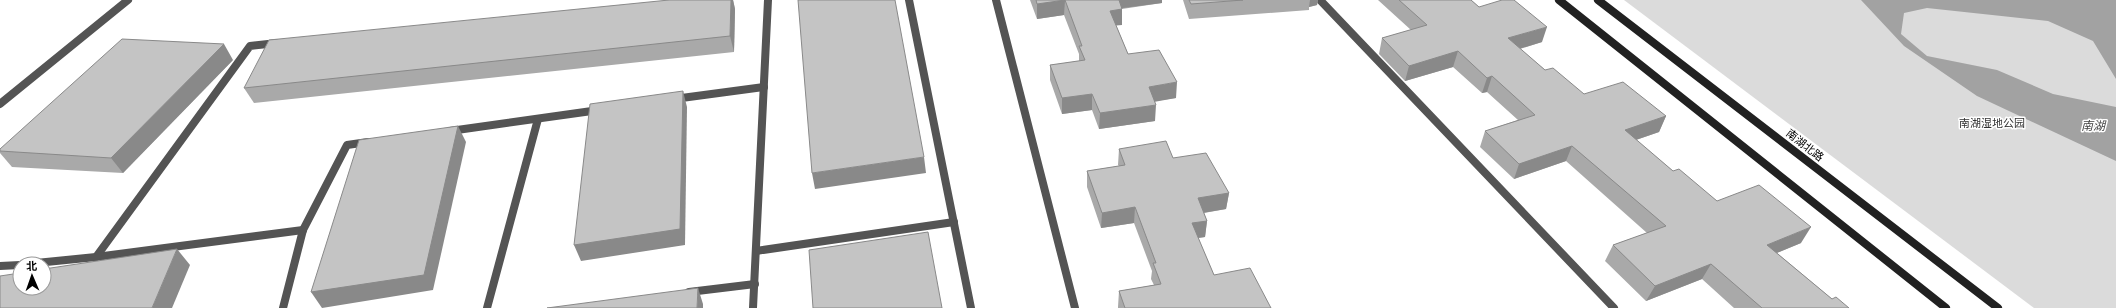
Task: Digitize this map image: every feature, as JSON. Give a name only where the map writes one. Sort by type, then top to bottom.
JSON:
[{"type":"main road","points":[[1559,0],[1946,308]]},
{"type":"main road","name":"南湖北路","points":[[1598,0],[1998,308]]},
{"type":"street","points":[[0,104],[128,0]]},
{"type":"street","points":[[753,308],[768,0]]},
{"type":"street","points":[[910,0],[971,308]]},
{"type":"street","points":[[996,0],[1075,308]]},
{"type":"street","points":[[1320,0],[1614,308]]},
{"type":"street","points":[[96,257],[250,46],[282,43]]},
{"type":"street","points":[[663,101],[764,87]]},
{"type":"street","points":[[439,132],[608,109]]},
{"type":"street","points":[[487,308],[538,118]]},
{"type":"street","points":[[283,308],[303,230],[347,145],[378,140]]},
{"type":"street","points":[[756,251],[954,222]]},
{"type":"street","points":[[52,261],[303,230]]},
{"type":"street","points":[[0,266],[12,265]]},
{"type":"street","points":[[676,294],[755,284]]},
{"type":"green space","name":"南湖湿地公园","points":[[1624,0],[2116,0],[2116,308],[2034,308]]},
{"type":"water","name":"南湖","points":[[1861,0],[2116,0],[2116,79],[2093,41],[2048,21],[1927,8],[1904,13],[1901,34],[1927,56],[1997,70],[2053,94],[2116,107],[2116,161],[1977,96],[1904,46]]},
{"type":"building","points":[[669,0],[731,0],[730,36],[244,88],[269,40]]},
{"type":"building","points":[[798,0],[895,0],[924,157],[812,173]]},
{"type":"building","points":[[1036,0],[1065,0],[1037,4]]},
{"type":"building","points":[[1065,0],[1119,0],[1122,9],[1110,11],[1128,54],[1159,50],[1177,82],[1149,87],[1156,105],[1100,113],[1092,94],[1062,98],[1050,65],[1085,60],[1079,46],[1082,46]]},
{"type":"building","points":[[1189,0],[1243,0],[1191,4]]},
{"type":"building","points":[[1399,0],[1471,0],[1479,7],[1502,0],[1514,0],[1547,27],[1508,38],[1545,70],[1553,68],[1584,94],[1623,82],[1666,116],[1625,130],[1673,171],[1679,169],[1717,201],[1759,185],[1811,227],[1767,245],[1832,299],[1836,297],[1849,308],[1762,308],[1711,264],[1655,286],[1613,245],[1666,226],[1572,146],[1519,164],[1485,131],[1535,115],[1492,76],[1487,78],[1458,51],[1409,66],[1382,38],[1427,25]]},
{"type":"building","points":[[122,39],[224,44],[111,158],[0,151],[0,149]]},
{"type":"building","points":[[683,91],[680,229],[574,245],[590,104]]},
{"type":"building","points":[[458,126],[424,275],[311,292],[359,140]]},
{"type":"building","points":[[1166,141],[1173,158],[1206,153],[1229,193],[1198,198],[1207,221],[1192,223],[1214,275],[1250,268],[1271,308],[1125,308],[1119,291],[1161,284],[1153,263],[1156,263],[1135,207],[1102,213],[1087,171],[1125,165],[1119,149]]},
{"type":"building","points":[[928,232],[942,308],[813,308],[809,250]]},
{"type":"building","points":[[177,249],[152,308],[0,308],[0,276],[12,274],[12,296],[52,296],[52,268]]},
{"type":"building","points":[[698,288],[697,308],[547,308]]}]
